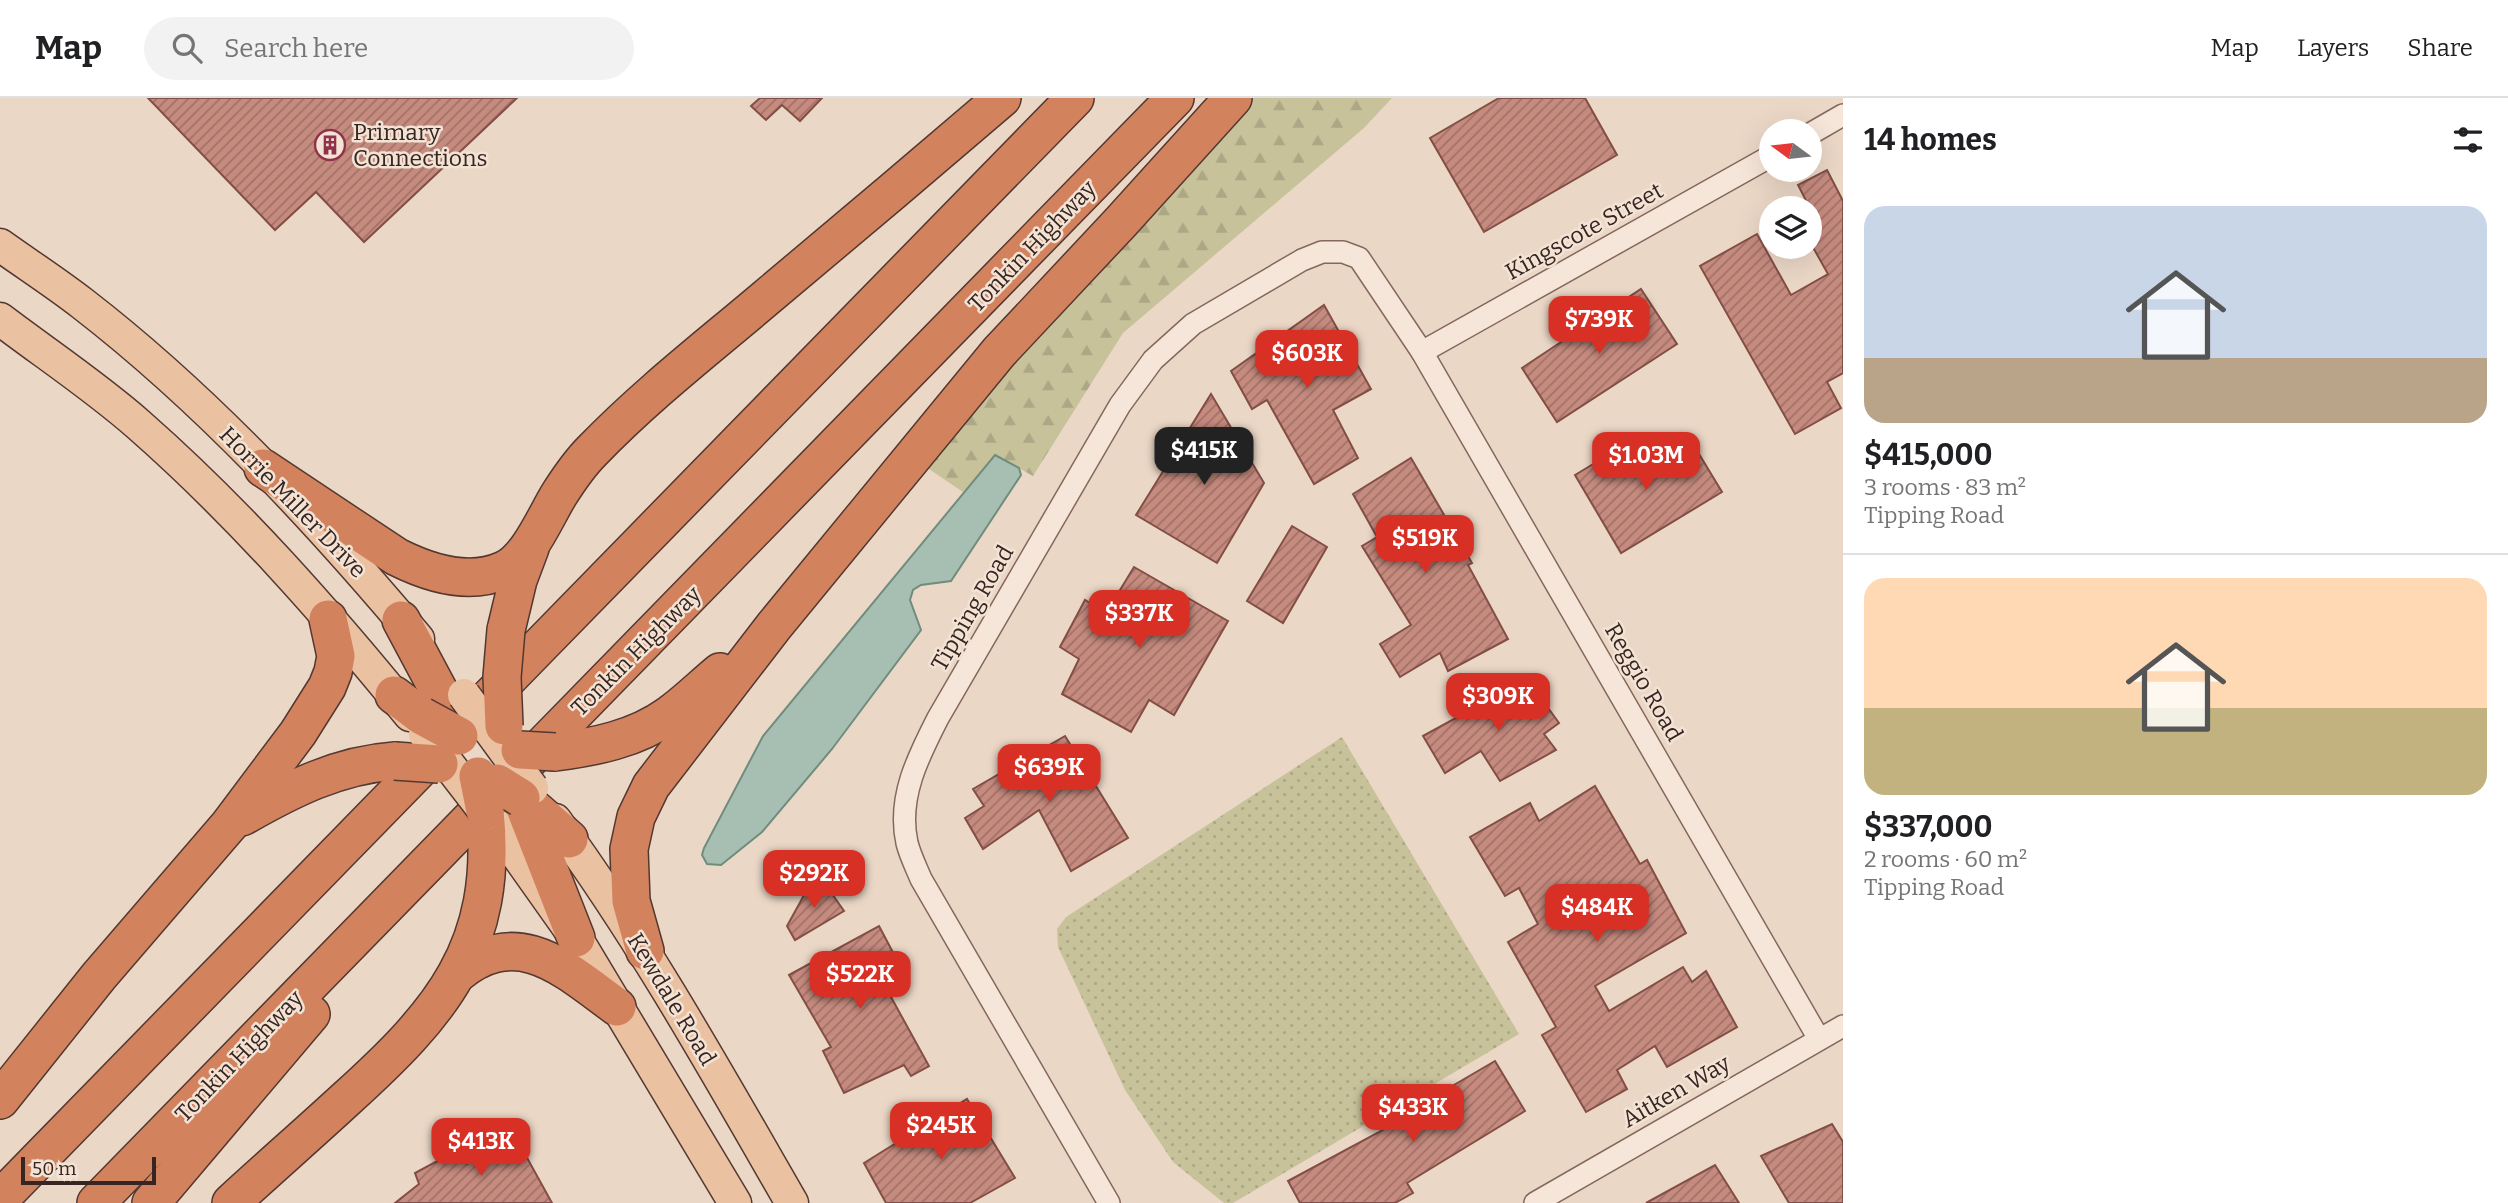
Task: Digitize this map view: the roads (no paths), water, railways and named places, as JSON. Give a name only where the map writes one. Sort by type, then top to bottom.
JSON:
[{"type":"highway","points":[[263,468],[397,557],[421,569],[441,575],[484,575],[505,570],[522,554],[560,493],[590,453],[640,405],[1002,98]]},
{"type":"highway","points":[[0,1199],[1075,98]]},
{"type":"highway","name":"Tonkin Highway","points":[[96,1203],[508,820],[1175,98]]},
{"type":"highway","points":[[645,951],[631,901],[628,875],[629,849],[636,817],[651,786],[774,626],[999,352],[1233,98]]},
{"type":"highway","points":[[231,1203],[399,1050],[431,1014],[457,974],[476,932],[508,820],[507,751],[502,702],[503,652],[518,580],[536,534]]},
{"type":"highway","points":[[0,1100],[99,976],[229,825],[298,733],[327,687],[336,656],[328,619]]},
{"type":"highway","points":[[401,620],[426,702],[464,760],[497,783],[508,820],[576,938]]},
{"type":"highway","points":[[229,825],[302,784],[347,768],[377,762],[439,764],[507,751],[555,752],[596,746],[641,730],[667,716],[774,626]]},
{"type":"highway","points":[[508,820],[569,839]]},
{"type":"highway","points":[[151,1203],[297,1031],[508,820]]},
{"type":"highway","points":[[457,974],[470,963],[485,956],[506,952],[530,953],[557,963],[617,1007]]},
{"type":"main road","name":"Horrie Miller Drive","points":[[0,245],[83,303],[198,404],[263,468],[401,620]]},
{"type":"main road","points":[[0,319],[138,424],[222,505],[290,575],[328,619],[426,702],[507,751]]},
{"type":"main road","name":"Kewdale Road","points":[[569,839],[645,951],[792,1203]]},
{"type":"main road","points":[[576,938],[735,1203]]},
{"type":"street","points":[[1822,127],[1843,115]]},
{"type":"street","name":"Kingscote Street","points":[[1422,352],[1759,163]]},
{"type":"street","name":"Tipping Road","points":[[1109,1203],[921,879],[907,842],[905,801],[917,758],[1120,405],[1153,360],[1193,324],[1302,260],[1322,252],[1343,252],[1359,258],[1422,352]]},
{"type":"street","name":"Reggio Road","points":[[1422,352],[1819,1039]]},
{"type":"street","name":"Aitken Way","points":[[1535,1203],[1843,1026]]},
{"type":"place","name":"Primary Connections","points":[[330,145]]}]
